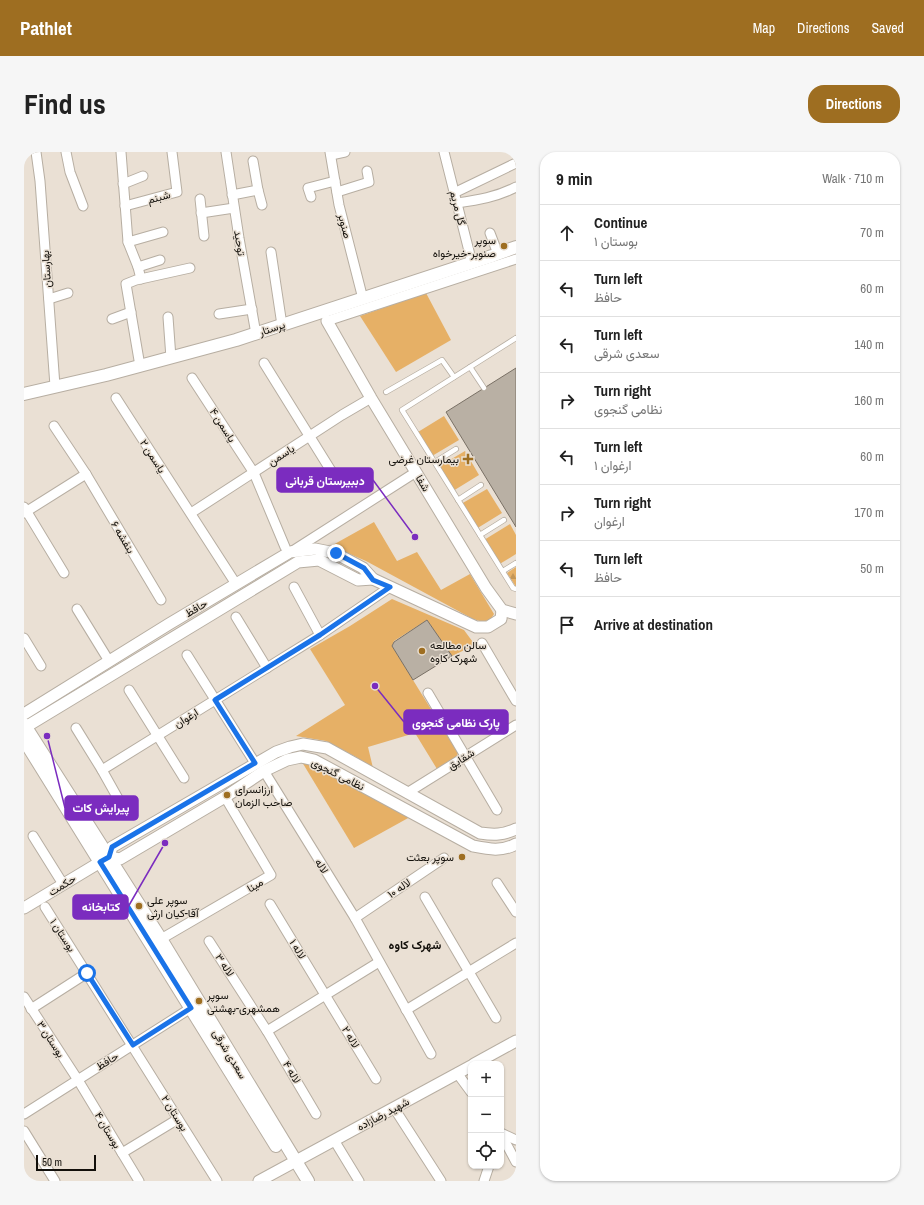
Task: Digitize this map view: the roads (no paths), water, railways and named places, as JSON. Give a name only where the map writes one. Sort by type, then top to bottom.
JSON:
[{"type":"main road","name":"پرستار","points":[[24,394],[171,358],[256,334],[472,263],[516,247]]},
{"type":"main road","name":"سعدی شرقی","points":[[25,726],[191,1008],[292,1163],[308,1181]]},
{"type":"main road","name":"سعدی شرقی","points":[[24,740],[104,859],[161,939],[292,1163],[298,1181]]},
{"type":"street","name":"بهارستان","points":[[36,152],[40,181],[55,386]]},
{"type":"street","points":[[66,152],[70,172],[83,206]]},
{"type":"street","points":[[121,152],[128,242],[138,266],[141,279]]},
{"type":"street","name":"شبنم","points":[[125,206],[177,192],[172,152]]},
{"type":"street","name":"توحید","points":[[226,152],[234,208],[256,334]]},
{"type":"street","points":[[330,153],[345,152]]},
{"type":"street","name":"صنوبر","points":[[330,153],[337,192],[363,299]]},
{"type":"street","name":"گل مریم","points":[[447,153],[454,194],[472,263]]},
{"type":"street","points":[[253,161],[262,205]]},
{"type":"street","points":[[454,194],[516,163]]},
{"type":"street","points":[[337,192],[369,182],[367,171]]},
{"type":"street","points":[[123,184],[143,176]]},
{"type":"street","points":[[311,197],[308,188],[335,181]]},
{"type":"street","points":[[457,204],[486,198],[516,187]]},
{"type":"street","points":[[232,195],[258,190]]},
{"type":"street","points":[[200,199],[204,236]]},
{"type":"street","points":[[202,214],[234,208]]},
{"type":"street","points":[[128,242],[163,232]]},
{"type":"street","points":[[490,233],[498,254]]},
{"type":"street","points":[[271,252],[282,325]]},
{"type":"street","points":[[327,321],[516,259]]},
{"type":"street","points":[[138,266],[160,260]]},
{"type":"street","points":[[140,366],[126,284],[141,279],[190,268]]},
{"type":"street","points":[[49,299],[68,293]]},
{"type":"street","points":[[219,314],[252,310]]},
{"type":"street","points":[[112,319],[131,312]]},
{"type":"street","points":[[168,317],[171,358]]},
{"type":"street","name":"شفا","points":[[327,321],[371,398],[486,588],[502,610]]},
{"type":"street","points":[[264,363],[338,482]]},
{"type":"street","name":"یاسمن ۴","points":[[192,378],[254,473],[287,550]]},
{"type":"street","name":"یاسمن ۲","points":[[116,398],[236,584]]},
{"type":"street","name":"یاسمن","points":[[191,513],[371,398]]},
{"type":"street","name":"بنفشه ۶","points":[[54,426],[86,474],[161,600]]},
{"type":"street","points":[[287,550],[416,472]]},
{"type":"street","points":[[64,573],[25,510],[86,474]]},
{"type":"street","name":"حافظ","points":[[24,714],[236,584],[287,550],[315,549],[336,553],[364,568],[373,580]]},
{"type":"street","name":"حافظ","points":[[25,726],[298,562],[319,560],[358,580],[373,580],[476,627],[488,627],[501,619],[502,610]]},
{"type":"street","points":[[236,584],[244,594]]},
{"type":"street","points":[[294,587],[320,635]]},
{"type":"street","name":"ارغوان","points":[[102,770],[320,635],[390,587]]},
{"type":"street","points":[[77,609],[109,661]]},
{"type":"street","points":[[502,610],[516,614]]},
{"type":"street","points":[[236,617],[267,668]]},
{"type":"street","points":[[24,638],[42,666]]},
{"type":"street","points":[[482,643],[516,701]]},
{"type":"street","points":[[187,655],[255,763]]},
{"type":"street","points":[[129,690],[184,778]]},
{"type":"street","points":[[428,693],[497,810]]},
{"type":"street","name":"شقایق","points":[[407,793],[516,725]]},
{"type":"street","points":[[76,728],[125,811]]},
{"type":"street","name":"نظامی گنجوی","points":[[104,859],[112,847],[255,763],[290,747],[304,744],[327,748],[339,754],[480,833],[494,835],[505,834],[516,829]]},
{"type":"street","name":"نظامی گنجوی","points":[[104,859],[120,859],[225,797],[264,772],[287,760],[301,758],[314,760],[473,846],[490,850],[509,848],[516,844]]},
{"type":"street","name":"لاله","points":[[264,772],[355,918],[431,1054]]},
{"type":"street","points":[[400,807],[407,793]]},
{"type":"street","name":"مینا","points":[[161,939],[271,875],[225,797]]},
{"type":"street","points":[[33,836],[63,884]]},
{"type":"street","name":"لاله ۱۰","points":[[355,918],[444,858]]},
{"type":"street","name":"حکمت","points":[[24,908],[104,859]]},
{"type":"street","points":[[497,883],[516,912]]},
{"type":"street","points":[[425,897],[470,971],[496,1018]]},
{"type":"street","name":"لاله ۱","points":[[270,904],[326,995]]},
{"type":"street","name":"بوستان ۱","points":[[45,907],[133,1045]]},
{"type":"street","name":"لاله ۳","points":[[209,941],[267,1031]]},
{"type":"street","points":[[406,1010],[516,943]]},
{"type":"street","points":[[267,1031],[379,962]]},
{"type":"street","points":[[31,1009],[87,973]]},
{"type":"street","name":"لاله ۲","points":[[326,995],[376,1079]]},
{"type":"street","name":"بوستان ۳","points":[[24,997],[78,1080]]},
{"type":"street","name":"حافظ","points":[[24,1114],[191,1008]]},
{"type":"street","name":"لاله ۴","points":[[267,1031],[316,1114]]},
{"type":"street","points":[[479,1061],[516,1041]]},
{"type":"street","name":"بوستان ۲","points":[[133,1045],[217,1181]]},
{"type":"street","name":"شهید رضازاده","points":[[259,1181],[468,1068]]},
{"type":"street","points":[[457,1073],[468,1088]]},
{"type":"street","name":"بوستان ۴","points":[[78,1080],[139,1181]]},
{"type":"street","points":[[394,1108],[441,1181]]},
{"type":"street","points":[[122,1153],[178,1119]]},
{"type":"street","points":[[24,1131],[53,1178],[44,1181]]},
{"type":"street","points":[[504,1134],[516,1140]]},
{"type":"street","points":[[504,1139],[516,1162]]},
{"type":"street","points":[[334,1140],[359,1181]]},
{"type":"street","points":[[484,1181],[488,1169]]},
{"type":"lane","points":[[516,346],[514,339],[402,410],[513,588],[516,589]]},
{"type":"lane","points":[[386,392],[442,360],[454,377]]},
{"type":"lane","points":[[470,367],[484,388]]},
{"type":"lane","points":[[435,462],[456,449]]},
{"type":"lane","points":[[458,500],[480,485]]},
{"type":"lane","points":[[480,535],[504,520]]},
{"type":"lane","points":[[503,571],[516,563]]},
{"type":"place","name":"سوپر صنوبر-خیرخواه","points":[[504,246]]},
{"type":"place","name":"بیمارستان غرضی","points":[[468,459]]},
{"type":"place","name":"دببیرستان قربانی","points":[[415,537]]},
{"type":"place","name":"سالن مطالعه شهرک کاوه","points":[[422,651]]},
{"type":"place","name":"پارک نظامی گنجوی","points":[[375,686]]},
{"type":"place","name":"پیرایش کات","points":[[47,736]]},
{"type":"place","name":"ارزانسرای صاحب الزمان","points":[[227,795]]},
{"type":"place","name":"کتابخانه","points":[[165,843]]},
{"type":"place","name":"سوپر بعثت","points":[[462,857]]},
{"type":"place","name":"سوپر علی آقا-کیان ارثی","points":[[139,906]]},
{"type":"place","name":"سوپر همشهری-بهشتی","points":[[199,1001]]},
{"type":"district","name":"شهرک کاوه","points":[[415,945]]}]
